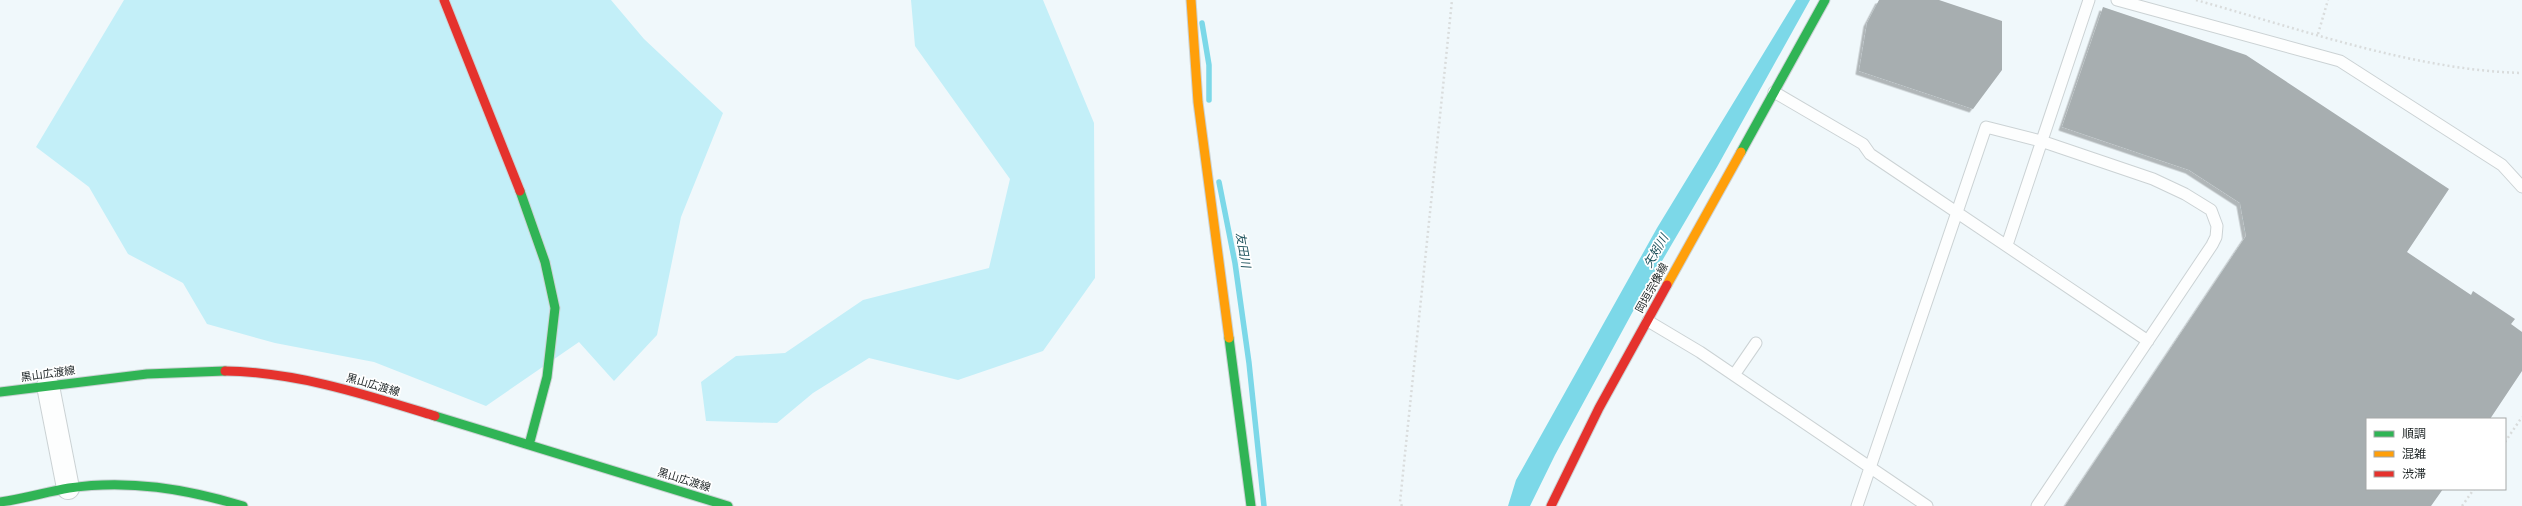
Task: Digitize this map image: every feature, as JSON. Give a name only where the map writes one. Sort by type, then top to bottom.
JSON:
[{"type":"main road","points":[[444,0],[527,209],[545,262],[555,308],[547,377],[529,445]]},
{"type":"main road","points":[[1191,0],[1198,102],[1251,506]]},
{"type":"main road","name":"岡垣宗像線","points":[[1551,506],[1599,408],[1826,0]]},
{"type":"main road","name":"黒山広渡線","points":[[0,392],[148,372],[237,372],[330,386],[728,506]]},
{"type":"main road","points":[[0,502],[68,488],[133,484],[209,495],[243,506]]},
{"type":"street","points":[[48,386],[68,488]]},
{"type":"lane","points":[[2007,245],[2040,141],[2088,0]]},
{"type":"lane","points":[[2117,0],[2340,61],[2502,165],[2522,187]]},
{"type":"lane","points":[[1774,92],[1863,144],[1870,154],[2148,341]]},
{"type":"lane","points":[[1857,506],[1986,127],[2040,141],[2153,179],[2185,194],[2211,210],[2217,226],[2216,237],[2037,506]]},
{"type":"lane","points":[[1648,321],[1734,375],[1927,506]]},
{"type":"lane","points":[[1734,375],[1756,343]]},
{"type":"path","points":[[1402,506],[1400,502],[1452,0]]},
{"type":"path","points":[[2196,0],[2408,59],[2500,73],[2522,73]]},
{"type":"path","points":[[2318,34],[2328,0]]},
{"type":"path","points":[[2506,441],[2522,417]]},
{"type":"path","points":[[2462,506],[2473,490]]},
{"type":"shaded area","points":[[124,0],[611,0],[644,39],[723,113],[681,217],[657,335],[614,381],[579,342],[486,406],[374,362],[275,343],[207,324],[183,283],[128,254],[89,187],[36,147]]},
{"type":"shaded area","points":[[911,0],[1043,0],[1094,123],[1095,278],[1043,351],[958,380],[869,358],[813,393],[777,423],[706,421],[701,382],[736,356],[785,353],[863,300],[989,268],[1010,179],[915,46]]},
{"type":"water","name":"矢矧川","points":[[1796,0],[1810,0],[1717,167],[1638,302],[1555,455],[1530,506],[1508,506],[1516,480],[1657,228]]},
{"type":"building","points":[[1879,0],[1939,0],[2002,21],[2002,70],[1973,109],[1859,71],[1867,23]]},
{"type":"building","points":[[2103,7],[2246,55],[2449,189],[2407,252],[2471,295],[2473,291],[2515,319],[2511,324],[2522,332],[2522,371],[2491,418],[2366,418],[2366,490],[2442,490],[2431,506],[2065,506],[2246,236],[2240,203],[2189,170],[2062,127]]},
{"type":"waterway","name":"友田川","points":[[1202,23],[1209,65],[1209,100]]},
{"type":"waterway","name":"友田川","points":[[1219,182],[1235,263],[1249,363],[1264,506]]},
{"type":"traffic: fast","points":[[1741,152],[1825,0]]},
{"type":"traffic: fast","points":[[520,191],[545,262],[555,308],[547,377],[529,445]]},
{"type":"traffic: fast","points":[[1229,338],[1251,506]]},
{"type":"traffic: fast","points":[[0,392],[147,374],[225,371]]},
{"type":"traffic: fast","points":[[435,416],[728,506]]},
{"type":"traffic: fast","points":[[0,502],[91,485],[135,485],[178,490],[243,506]]},
{"type":"traffic: slow","points":[[1191,0],[1198,102],[1229,338]]},
{"type":"traffic: slow","points":[[1667,285],[1741,152]]},
{"type":"traffic: jam","points":[[444,0],[520,191]]},
{"type":"traffic: jam","points":[[1551,506],[1599,408],[1667,285]]},
{"type":"traffic: jam","points":[[225,371],[252,372],[305,380],[384,400],[435,416]]}]
